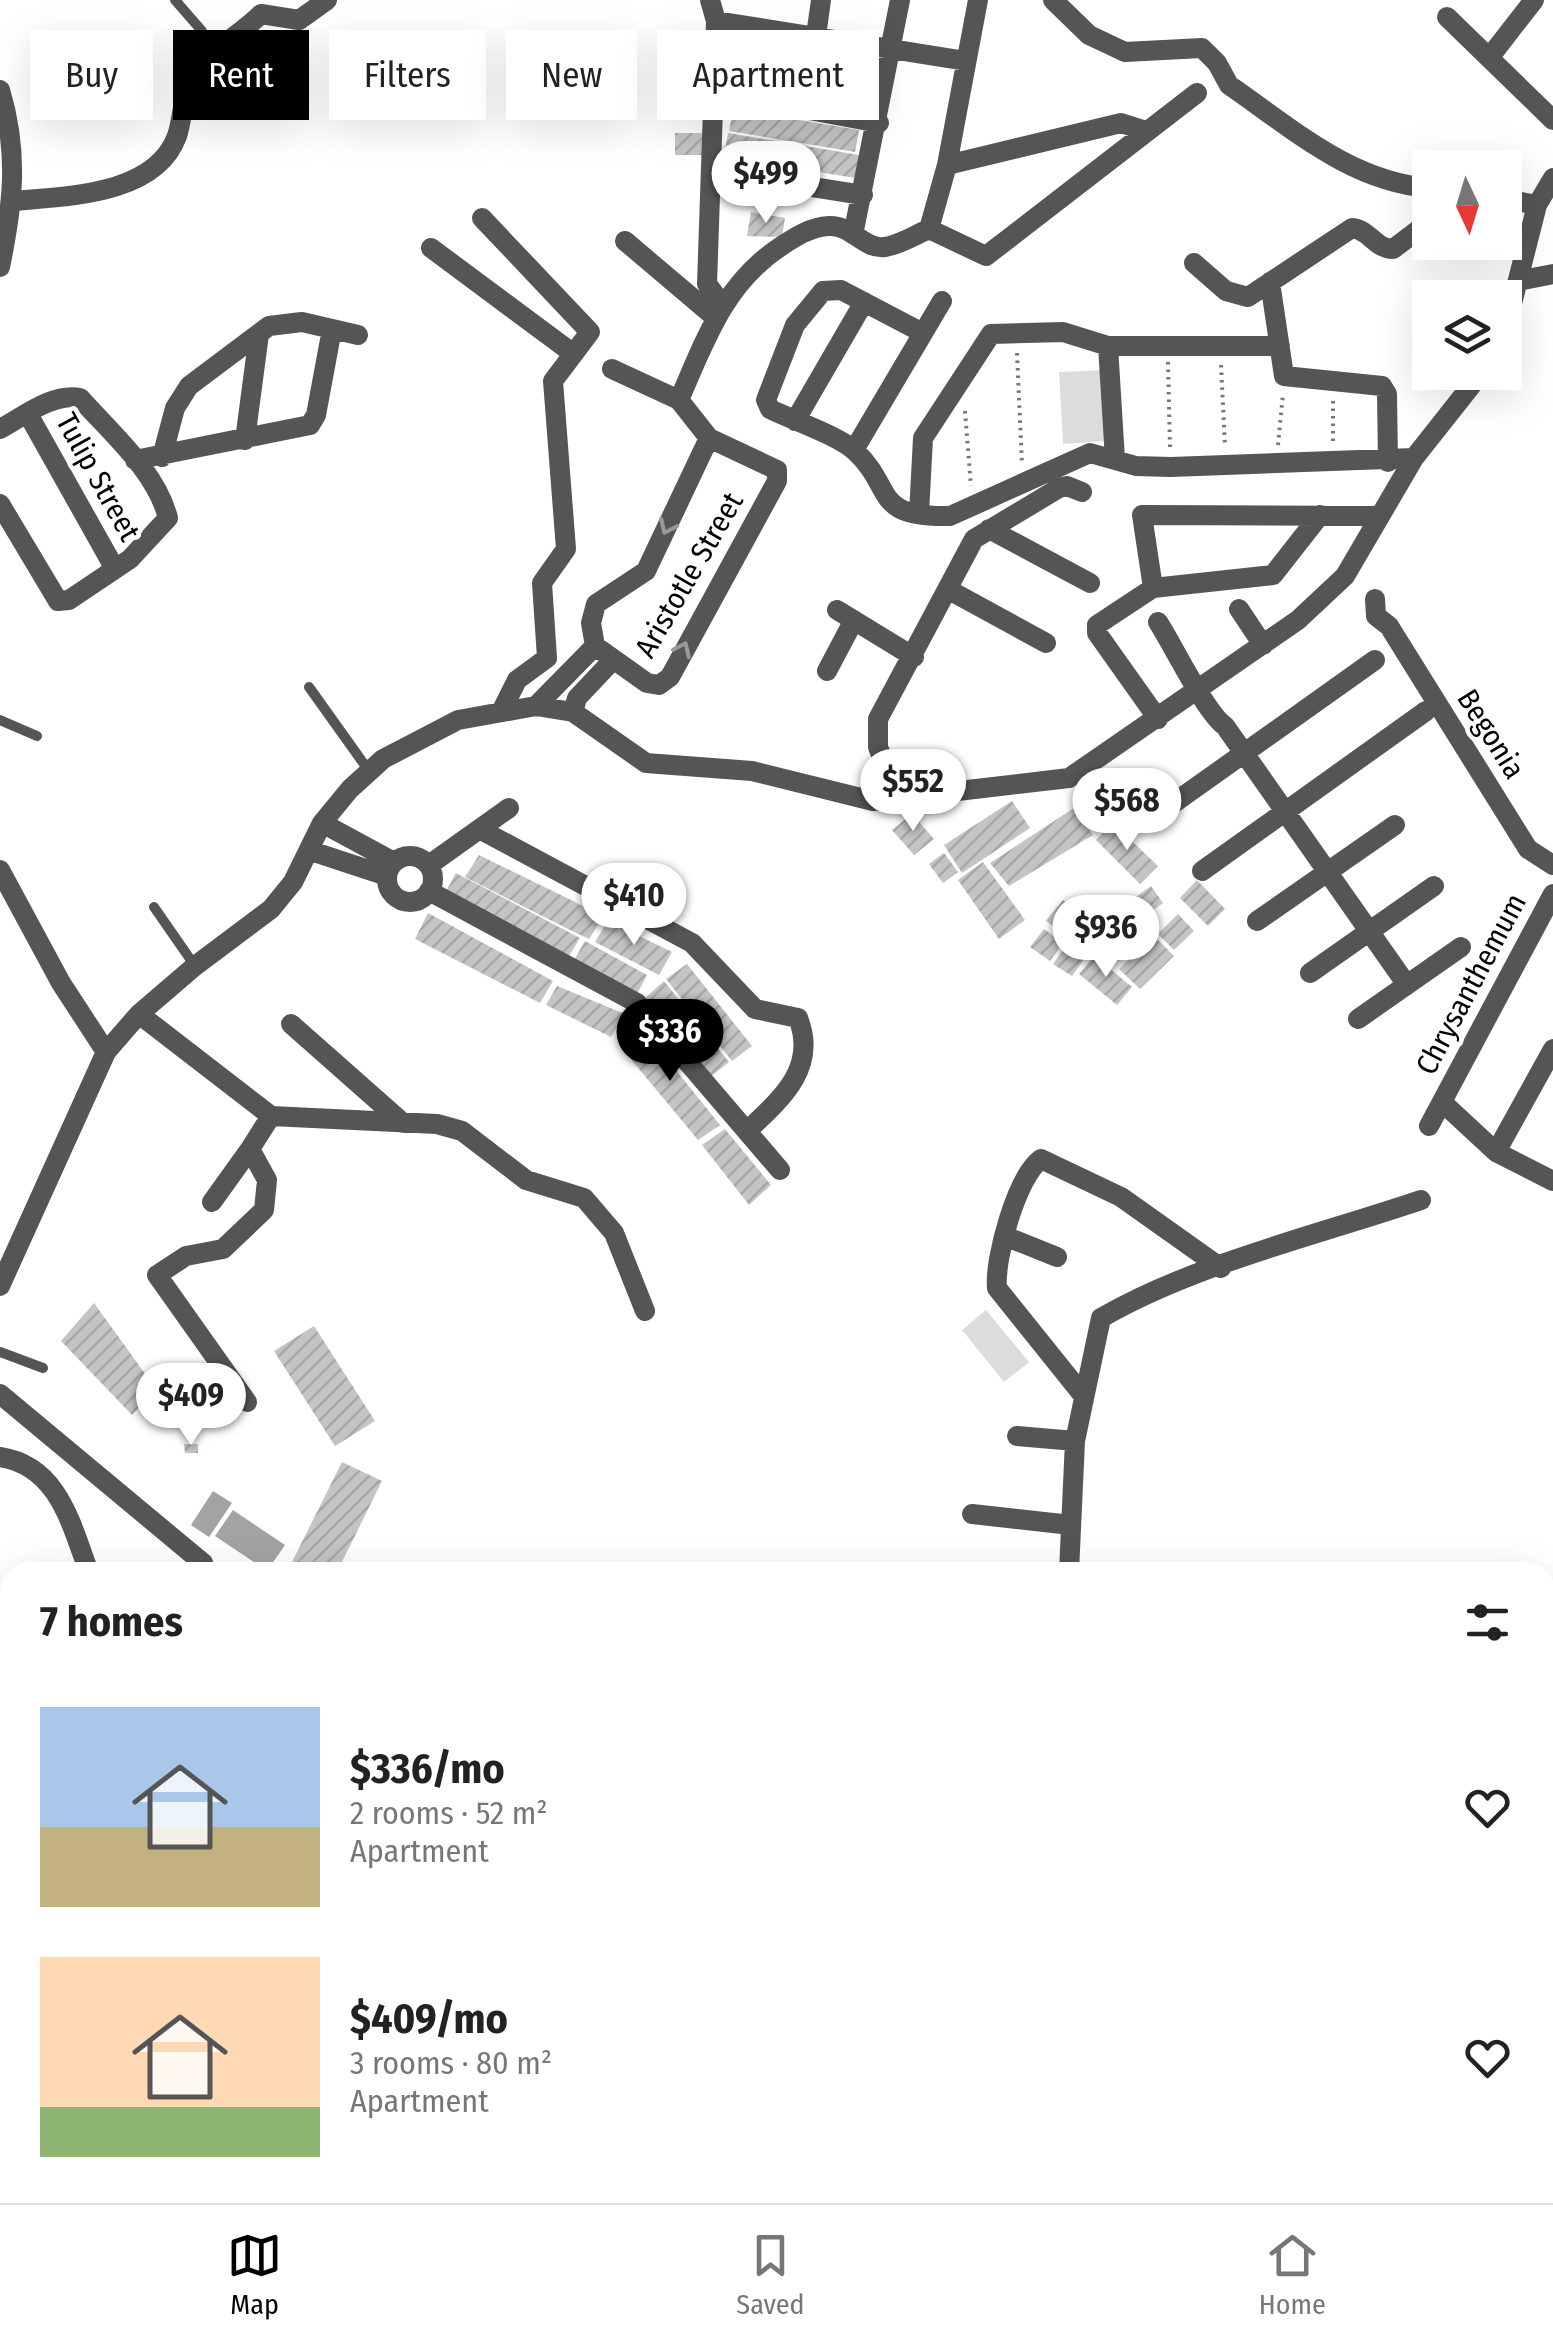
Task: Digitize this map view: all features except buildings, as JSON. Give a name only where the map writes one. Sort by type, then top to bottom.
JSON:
[{"type":"street","points":[[8,211],[90,194],[156,165],[176,136],[196,70],[261,14],[299,20],[327,0]]},
{"type":"street","points":[[817,30],[821,0]]},
{"type":"street","points":[[854,230],[900,0]]},
{"type":"street","points":[[928,230],[946,166],[978,0]]},
{"type":"street","points":[[1053,0],[1090,36],[1126,52],[1202,48],[1217,63],[1229,85],[1356,172],[1412,187]]},
{"type":"street","points":[[1489,58],[1534,0]]},
{"type":"street","points":[[713,10],[792,30]]},
{"type":"street","points":[[1448,17],[1553,120]]},
{"type":"street","points":[[879,46],[966,62]]},
{"type":"street","points":[[0,90],[11,127],[8,211],[0,266]]},
{"type":"street","points":[[678,400],[719,311],[752,266],[802,232],[830,226],[854,230],[870,245],[884,247],[928,230],[986,256],[1197,93]]},
{"type":"street","points":[[712,120],[707,284],[719,311]]},
{"type":"street","points":[[862,120],[878,123]]},
{"type":"street","points":[[946,166],[1120,123],[1146,131]]},
{"type":"street","points":[[711,171],[863,196]]},
{"type":"street","points":[[1518,280],[1537,205],[1553,178]]},
{"type":"street","points":[[1522,203],[1537,205]]},
{"type":"street","points":[[482,218],[590,328],[553,381],[566,549],[542,583],[547,658],[517,680],[500,712]]},
{"type":"street","points":[[1194,264],[1238,297],[1248,296],[1352,228],[1361,228],[1380,246],[1393,248],[1412,234]]},
{"type":"street","points":[[624,241],[719,311]]},
{"type":"street","points":[[430,248],[571,352]]},
{"type":"street","points":[[1522,281],[1553,274]]},
{"type":"street","points":[[1270,282],[1284,376],[1382,386],[1387,394],[1388,462]]},
{"type":"street","points":[[921,332],[841,290],[823,290],[796,324],[766,392],[770,409],[854,450],[888,503],[918,514],[950,516],[1090,453],[1136,466],[1171,467],[1388,462],[1414,458]]},
{"type":"street","points":[[854,450],[942,301]]},
{"type":"street","points":[[796,421],[864,302]]},
{"type":"street","points":[[162,457],[174,408],[189,386],[259,334],[281,321],[358,334]]},
{"type":"street","points":[[136,460],[310,425],[316,415],[332,329]]},
{"type":"street","points":[[918,514],[923,438],[990,334],[1063,332],[1108,346],[1280,346]]},
{"type":"street","points":[[245,440],[259,334]]},
{"type":"street","points":[[1108,346],[1115,460]]},
{"type":"street","points":[[536,706],[593,642],[596,604],[646,570],[708,438],[678,400],[612,369]]},
{"type":"street","points":[[0,1286],[106,1052],[140,1014],[195,966],[271,910],[311,851],[322,823],[383,759],[458,720],[536,706],[573,712],[646,763],[752,772],[873,800],[1070,778],[1298,620],[1351,568],[1377,516],[1414,458],[1468,390]]},
{"type":"street","points":[[0,429],[67,396],[80,398],[136,460],[168,518],[115,570],[69,600],[58,602],[0,504]]},
{"type":"street","name":"Tulip Street","points":[[28,414],[115,570]]},
{"type":"street","name":"Aristotle Street","points":[[593,642],[612,661],[647,683],[659,685],[670,677],[777,480],[777,470],[708,438]]},
{"type":"street","points":[[898,798],[875,734],[878,720],[974,539],[1059,488],[1068,486],[1082,492]]},
{"type":"street","points":[[1153,588],[1142,515],[1377,516]]},
{"type":"street","points":[[1158,719],[1096,628],[1153,588],[1274,574],[1320,515]]},
{"type":"street","points":[[989,528],[1090,583]]},
{"type":"street","name":"Begonia","points":[[1351,568],[1528,848],[1553,865]]},
{"type":"street","points":[[948,590],[1046,643]]},
{"type":"street","points":[[1240,609],[1263,645]]},
{"type":"street","points":[[827,671],[845,615],[914,656]]},
{"type":"street","points":[[1158,622],[1201,689],[1218,704],[1225,726],[1407,985]]},
{"type":"street","points":[[1157,815],[1376,660]]},
{"type":"street","points":[[573,712],[578,698],[612,661]]},
{"type":"street","points":[[1202,871],[1426,710]]},
{"type":"street","points":[[429,866],[509,808]]},
{"type":"street","points":[[322,823],[391,869]]},
{"type":"street","points":[[1257,921],[1394,825]]},
{"type":"street","points":[[481,830],[692,944],[755,1009],[798,1018],[804,1056],[797,1077],[747,1131]]},
{"type":"street","points":[[311,851],[391,869]]},
{"type":"street","points":[[408,856],[429,866],[433,878],[429,891],[418,900],[402,900],[391,891],[391,869],[408,856]]},
{"type":"street","points":[[0,870],[60,983],[106,1052]]},
{"type":"street","points":[[1310,973],[1434,886]]},
{"type":"street","points":[[429,891],[637,1003],[780,1170]]},
{"type":"street","name":"Chrysanthemum","points":[[1429,1126],[1553,894]]},
{"type":"street","points":[[1358,1019],[1461,947]]},
{"type":"street","points":[[140,1014],[272,1116],[404,1123],[462,1131],[526,1180],[584,1198],[614,1233],[645,1310]]},
{"type":"street","points":[[290,1024],[404,1123]]},
{"type":"street","points":[[1496,1152],[1553,1049]]},
{"type":"street","name":"Chrysanthemum","points":[[1442,1102],[1496,1152],[1553,1181]]},
{"type":"street","points":[[212,1202],[272,1116]]},
{"type":"street","points":[[246,1402],[157,1275],[186,1256],[223,1250],[264,1210],[267,1180],[250,1149]]},
{"type":"street","points":[[1082,1394],[997,1288],[996,1275],[1022,1177],[1040,1159],[1121,1198],[1220,1268]]},
{"type":"street","points":[[1069,1562],[1075,1440],[1101,1318],[1220,1268],[1420,1200]]},
{"type":"street","points":[[1007,1236],[1057,1257]]},
{"type":"street","points":[[0,1394],[202,1562]]},
{"type":"street","points":[[1017,1436],[1075,1440]]},
{"type":"street","points":[[0,1457],[31,1468],[47,1479],[64,1506],[85,1562]]},
{"type":"street","points":[[972,1514],[1071,1525]]},
{"type":"lane","points":[[176,0],[201,30]]},
{"type":"lane","points":[[308,687],[369,771]]},
{"type":"lane","points":[[0,720],[37,736]]},
{"type":"lane","points":[[154,907],[195,966]]},
{"type":"lane","points":[[0,1352],[42,1368]]},
{"type":"path","points":[[1016,332],[1023,484]]},
{"type":"path","points":[[1168,346],[1171,467]]},
{"type":"path","points":[[1220,346],[1226,466]]},
{"type":"path","points":[[962,376],[973,506]]},
{"type":"path","points":[[1276,464],[1284,376]]},
{"type":"path","points":[[1332,380],[1334,461]]},
{"type":"shaded area","points":[[1103,370],[1107,441],[1063,444],[1059,372]]},
{"type":"shaded area","points":[[986,1310],[1029,1362],[1004,1382],[962,1330]]},
{"type":"shaded area","points":[[213,1491],[232,1503],[209,1537],[191,1525]]},
{"type":"shaded area","points":[[233,1510],[285,1545],[273,1562],[254,1562],[215,1536]]}]
